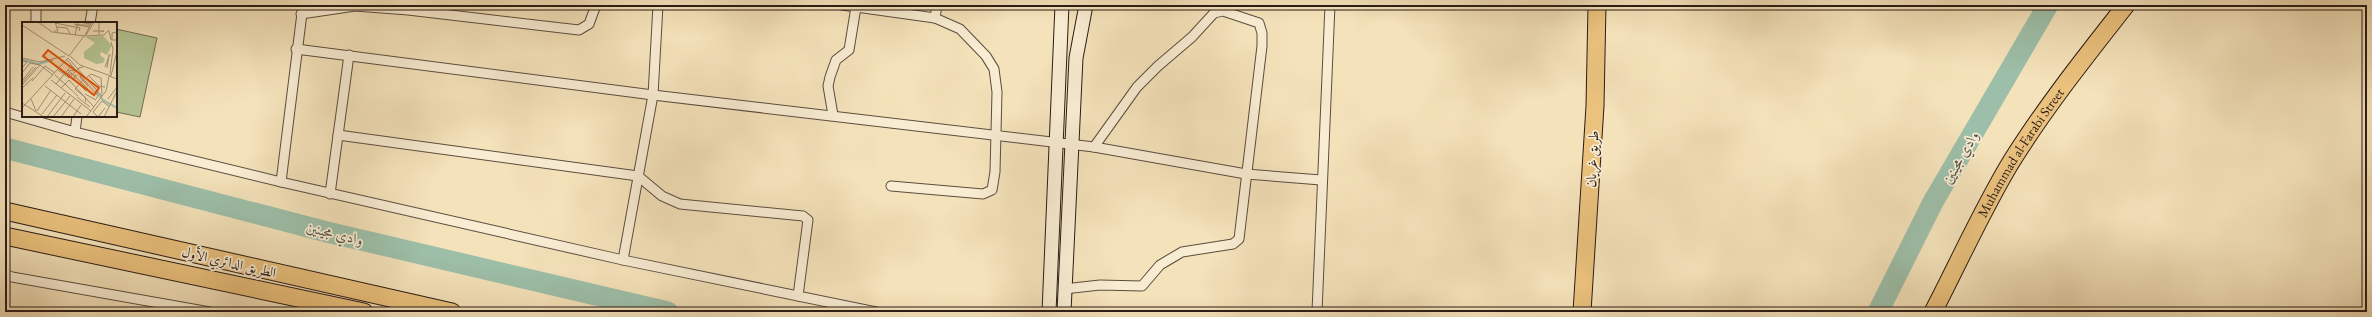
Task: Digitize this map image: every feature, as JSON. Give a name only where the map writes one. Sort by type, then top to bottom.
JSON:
[{"type":"highway","name":"طريق غريان","points":[[1582,312],[1595,106],[1597,5]]},
{"type":"highway","name":"Muhammad al-Farabi Street","points":[[1932,312],[1976,224],[2011,162],[2076,67],[2126,5]]},
{"type":"highway","name":"الطريق الدائري الأول","points":[[5,211],[452,312]]},
{"type":"highway","name":"الطريق الدائري الأول","points":[[5,236],[364,312]]},
{"type":"street","points":[[36,5],[36,22]]},
{"type":"street","points":[[90,22],[93,5]]},
{"type":"street","points":[[281,182],[302,9],[355,6],[408,10],[579,30],[590,24],[596,5]]},
{"type":"street","points":[[623,260],[653,95],[658,5]]},
{"type":"street","points":[[935,18],[937,5]]},
{"type":"street","points":[[1049,312],[1062,5]]},
{"type":"street","points":[[1064,312],[1076,58],[1086,5]]},
{"type":"street","points":[[1317,312],[1321,180],[1330,5]]},
{"type":"street","points":[[833,115],[828,86],[836,60],[849,50],[849,6],[935,18],[960,29],[986,56],[994,69],[998,92],[994,186],[989,193],[983,194],[891,186]]},
{"type":"street","points":[[1064,289],[1100,285],[1142,286],[1160,266],[1182,252],[1233,244],[1239,239],[1262,33],[1259,23],[1223,11],[1214,13],[1192,37],[1137,87],[1094,147]]},
{"type":"street","points":[[296,49],[653,95],[1057,142],[1094,147],[1246,174],[1321,180]]},
{"type":"street","points":[[330,194],[349,55]]},
{"type":"street","points":[[5,112],[22,117]]},
{"type":"street","points":[[22,117],[75,132],[330,194],[623,260],[876,312]]},
{"type":"street","points":[[75,132],[77,117]]},
{"type":"street","points":[[338,135],[638,176],[662,196],[680,204],[807,218],[798,296]]},
{"type":"street","points":[[5,274],[12,277],[210,312]]},
{"type":"green space","points":[[117,29],[157,38],[140,117],[117,112]]},
{"type":"waterway","name":"وادي مجينين","points":[[1878,312],[1933,202],[2048,5]]},
{"type":"waterway","name":"وادي مجينين","points":[[5,148],[327,232],[668,312]]}]
